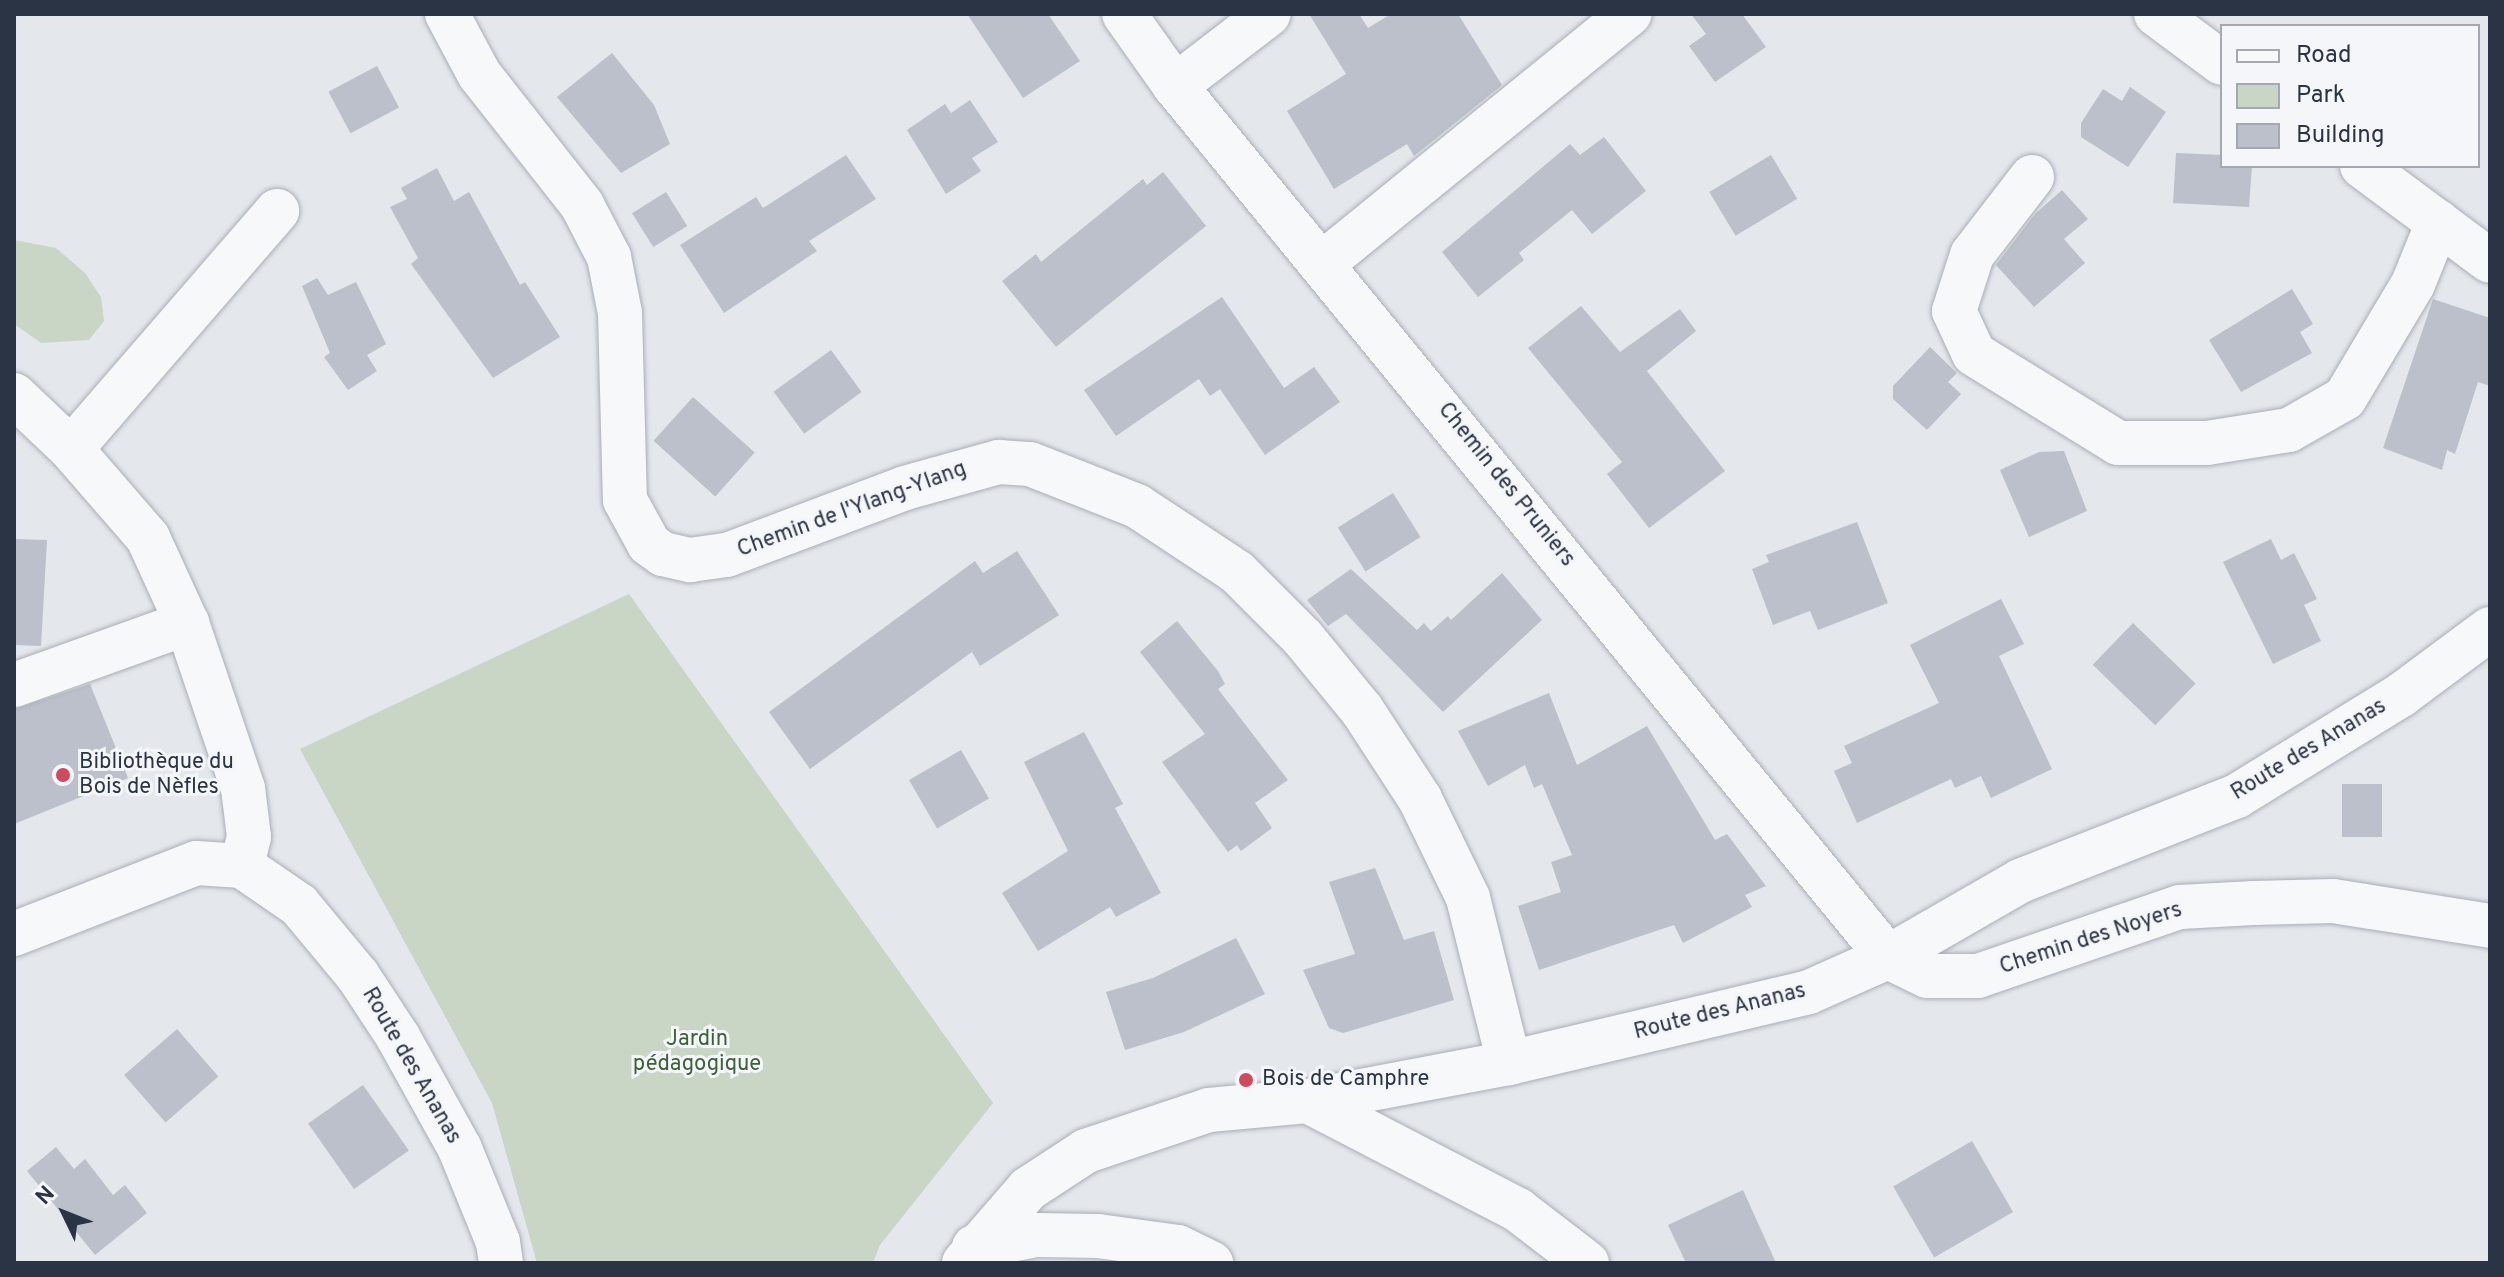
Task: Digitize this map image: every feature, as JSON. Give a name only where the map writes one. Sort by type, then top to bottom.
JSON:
[{"type":"street","name":"Chemin de l'Ylang-Ylang","points":[[447,14],[479,74],[582,205],[609,257],[620,313],[625,500],[649,544],[663,554],[690,560],[727,555],[905,488],[999,462],[1030,464],[1137,506],[1237,572],[1303,638],[1362,710],[1420,799],[1468,898],[1509,1063]]},
{"type":"street","name":"Chemin des Pruniers","points":[[1124,14],[1175,86],[1323,263],[1888,957]]},
{"type":"street","points":[[1175,86],[1269,14]]},
{"type":"street","points":[[1323,263],[1629,14]]},
{"type":"street","points":[[2156,14],[2220,62]]},
{"type":"street","points":[[2365,168],[2490,261]]},
{"type":"street","points":[[2032,177],[1972,255],[1954,311],[1974,354],[2118,443],[2207,443],[2289,430],[2345,398],[2413,284],[2438,222]]},
{"type":"street","points":[[71,449],[277,211]]},
{"type":"street","points":[[14,395],[71,449],[148,538],[187,623],[243,788],[249,837],[242,866],[196,863],[14,934]]},
{"type":"street","points":[[14,685],[187,623]]},
{"type":"street","name":"Route des Ananas","points":[[969,1255],[1028,1189],[1086,1151],[1209,1110],[1308,1101],[1509,1063],[1809,992],[1888,957],[2020,881],[2237,796],[2401,695],[2490,629]]},
{"type":"street","name":"Route des Ananas","points":[[242,866],[299,905],[358,976],[398,1037],[460,1149],[498,1242],[501,1263]]},
{"type":"street","name":"Chemin des Noyers","points":[[1888,957],[1927,976],[1978,976],[2180,907],[2254,903],[2333,901],[2490,926]]},
{"type":"street","points":[[1308,1101],[1518,1210],[1587,1263]]},
{"type":"street","points":[[969,1255],[1037,1235],[1098,1236],[1178,1247],[1211,1263]]},
{"type":"green space","points":[[14,240],[56,248],[85,273],[101,297],[104,321],[89,340],[41,343],[14,324]]},
{"type":"green space","name":"Jardin pédagogique","points":[[629,594],[993,1103],[880,1245],[873,1263],[537,1263],[492,1103],[300,749]]},
{"type":"building","points":[[967,14],[1048,14],[1080,61],[1023,98]]},
{"type":"building","points":[[1309,14],[1359,14],[1368,28],[1391,14],[1458,14],[1502,85],[1414,156],[1407,144],[1334,189],[1287,111],[1346,74]]},
{"type":"building","points":[[1691,14],[1742,14],[1766,47],[1715,82],[1689,46],[1706,34]]},
{"type":"building","points":[[612,53],[654,105],[670,144],[621,173],[557,97]]},
{"type":"building","points":[[377,66],[399,107],[351,133],[328,92]]},
{"type":"building","points":[[2130,87],[2166,112],[2128,167],[2081,137],[2081,123],[2103,89],[2122,101]]},
{"type":"building","points":[[970,100],[998,142],[972,158],[981,171],[946,194],[907,130],[945,104],[951,113]]},
{"type":"building","points":[[1604,137],[1646,191],[1592,234],[1572,210],[1519,253],[1524,260],[1478,297],[1442,252],[1570,144],[1580,155]]},
{"type":"building","points":[[2176,153],[2220,155],[2220,168],[2252,168],[2249,207],[2173,203]]},
{"type":"building","points":[[846,155],[876,199],[809,241],[817,251],[724,313],[680,245],[756,197],[763,208]]},
{"type":"building","points":[[1771,155],[1797,199],[1736,236],[1709,192]]},
{"type":"building","points":[[437,168],[454,201],[469,192],[520,285],[525,282],[560,337],[493,378],[411,264],[418,258],[390,207],[407,199],[401,188]]},
{"type":"building","points":[[1163,172],[1206,226],[1056,347],[1002,281],[1036,254],[1041,262],[1143,179],[1147,185]]},
{"type":"building","points":[[2062,190],[2088,219],[2064,239],[2085,263],[2034,307],[1996,265],[2035,214]]},
{"type":"building","points":[[666,192],[687,226],[653,247],[632,213]]},
{"type":"building","points":[[317,278],[328,295],[356,282],[386,344],[367,355],[377,371],[348,390],[324,357],[330,353],[302,286]]},
{"type":"building","points":[[2292,289],[2313,324],[2300,332],[2312,353],[2241,392],[2209,340]]},
{"type":"building","points":[[1222,297],[1284,388],[1314,367],[1340,402],[1265,455],[1220,389],[1210,396],[1199,379],[1116,436],[1084,390]]},
{"type":"building","points":[[2433,299],[2490,318],[2490,386],[2478,382],[2455,454],[2447,450],[2442,470],[2383,448]]},
{"type":"building","points":[[1581,306],[1620,352],[1680,309],[1696,331],[1647,371],[1725,471],[1649,528],[1607,474],[1622,462],[1528,348]]},
{"type":"building","points":[[1930,347],[1957,373],[1948,382],[1961,394],[1927,430],[1893,399],[1893,386]]},
{"type":"building","points":[[831,350],[862,392],[804,434],[774,392]]},
{"type":"building","points":[[693,397],[755,453],[715,496],[654,441]]},
{"type":"building","points":[[2064,451],[2087,511],[2029,537],[2000,470],[2039,452]]},
{"type":"building","points":[[1393,493],[1421,537],[1365,572],[1338,527]]},
{"type":"building","points":[[1857,522],[1888,603],[1818,630],[1810,611],[1773,625],[1752,569],[1769,562],[1766,555]]},
{"type":"building","points":[[14,539],[47,540],[41,646],[14,645]]},
{"type":"building","points":[[2271,539],[2281,560],[2294,553],[2317,599],[2304,605],[2321,641],[2273,664],[2223,562]]},
{"type":"building","points":[[1017,551],[1059,615],[980,666],[972,652],[810,769],[769,712],[975,561],[983,573]]},
{"type":"building","points":[[1351,569],[1417,630],[1424,623],[1431,631],[1448,616],[1451,620],[1502,573],[1542,620],[1443,712],[1346,614],[1328,626],[1307,600]]},
{"type":"building","points":[[2001,599],[2024,644],[1999,656],[2052,769],[1991,798],[1981,776],[1955,788],[1951,779],[1857,823],[1834,771],[1852,763],[1844,746],[1939,703],[1910,645]]},
{"type":"building","points":[[1177,621],[1218,671],[1225,684],[1218,689],[1288,780],[1255,803],[1272,828],[1241,851],[1237,845],[1228,852],[1162,762],[1205,734],[1140,652]]},
{"type":"building","points":[[2133,623],[2196,683],[2155,725],[2093,665]]},
{"type":"building","points":[[90,684],[128,778],[14,824],[14,709]]},
{"type":"building","points":[[1549,693],[1577,765],[1647,726],[1715,840],[1727,834],[1766,886],[1745,895],[1752,907],[1683,943],[1674,925],[1539,970],[1518,906],[1561,892],[1551,862],[1572,855],[1542,784],[1534,788],[1525,765],[1488,786],[1458,731]]},
{"type":"building","points":[[1084,732],[1123,804],[1115,808],[1161,893],[1116,917],[1110,907],[1038,951],[1002,893],[1068,851],[1024,762]]},
{"type":"building","points":[[961,750],[989,798],[937,828],[909,780]]},
{"type":"building","points":[[2342,784],[2382,784],[2382,837],[2342,837]]},
{"type":"building","points":[[1375,868],[1404,940],[1434,931],[1454,1000],[1343,1033],[1329,1028],[1303,970],[1355,954],[1329,882]]},
{"type":"building","points":[[1236,938],[1265,994],[1184,1032],[1125,1050],[1106,992],[1153,978]]},
{"type":"building","points":[[177,1029],[218,1077],[166,1122],[124,1075]]},
{"type":"building","points":[[363,1085],[409,1151],[354,1189],[308,1123]]},
{"type":"building","points":[[1972,1141],[2013,1212],[1934,1258],[1893,1186]]},
{"type":"building","points":[[56,1147],[74,1169],[85,1159],[113,1195],[125,1185],[147,1213],[95,1255],[27,1171]]},
{"type":"building","points":[[1743,1190],[1776,1263],[1686,1263],[1668,1225]]},
{"type":"place","name":"Bibliothèque du Bois de Nèfles","points":[[63,775]]},
{"type":"place","name":"Bois de Camphre","points":[[1246,1080]]}]
